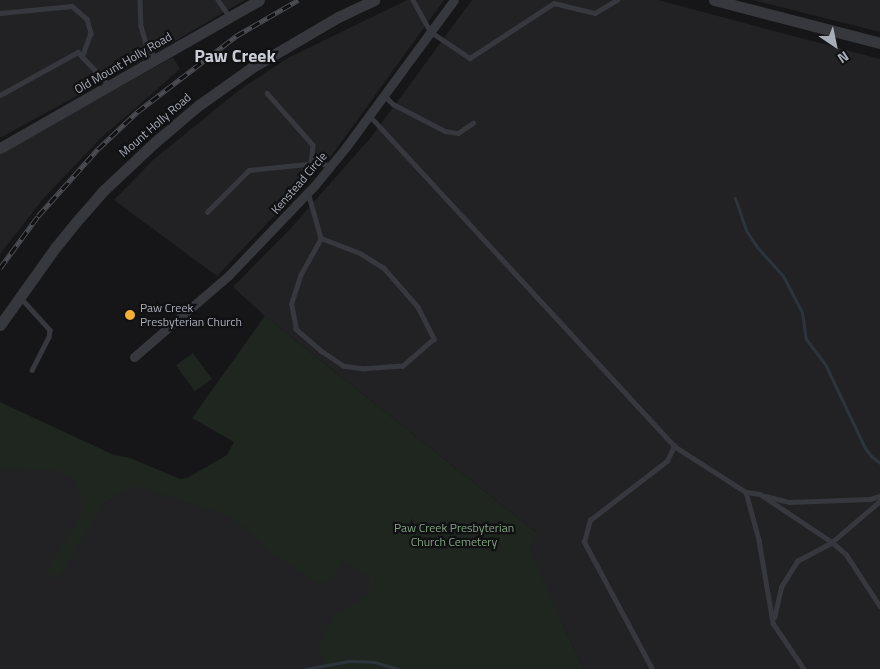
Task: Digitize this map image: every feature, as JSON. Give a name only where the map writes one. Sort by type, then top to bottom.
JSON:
[{"type":"street","name":"Old Mount Holly Road","points":[[0,146],[110,86],[259,0]]},
{"type":"street","name":"Mount Holly Road","points":[[0,325],[55,248],[98,197],[154,143],[199,105],[251,68],[338,17],[374,0]]},
{"type":"street","name":"Kenstead Circle","points":[[134,357],[229,275],[332,166],[454,0]]},
{"type":"street","points":[[714,0],[880,43]]},
{"type":"lane","points":[[140,0],[141,26],[146,44],[156,60]]},
{"type":"lane","points":[[218,0],[230,18]]},
{"type":"lane","points":[[413,0],[431,32],[470,58],[554,3],[595,13],[617,0]]},
{"type":"lane","points":[[0,13],[72,6],[86,18],[91,33],[83,55]]},
{"type":"lane","points":[[0,95],[78,52],[83,55],[110,86]]},
{"type":"lane","points":[[267,93],[313,145],[311,163]]},
{"type":"lane","points":[[384,95],[393,104],[445,131],[458,133],[473,123]]},
{"type":"lane","points":[[369,115],[674,446],[746,492],[789,502],[870,499],[880,496]]},
{"type":"lane","points":[[207,212],[249,170],[311,163],[332,166]]},
{"type":"lane","points":[[308,192],[321,238],[300,274],[291,304],[296,329],[322,352],[343,366],[364,369],[403,366],[434,339],[418,307],[384,268],[360,253],[321,238]]},
{"type":"lane","points":[[20,296],[50,330],[49,337],[32,370]]},
{"type":"lane","points":[[652,669],[584,542],[590,520],[667,462],[674,446]]},
{"type":"lane","points":[[746,492],[759,540],[773,623],[804,669]]},
{"type":"lane","points":[[760,494],[832,542],[846,554],[880,606]]},
{"type":"lane","points":[[773,623],[781,587],[796,561],[832,542],[880,500]]},
{"type":"shaded area","points":[[0,0],[245,0],[146,58],[0,138]]},
{"type":"shaded area","points":[[407,0],[444,0],[332,155],[217,276],[114,200],[152,161],[239,90],[288,58]]},
{"type":"shaded area","points":[[472,0],[658,0],[880,59],[880,669],[583,669],[559,616],[518,669],[0,669],[0,419],[106,471],[537,533],[265,316],[233,287],[291,228],[372,136]]},
{"type":"shaded area","points":[[753,0],[880,0],[880,32]]},
{"type":"shaded area","points":[[173,57],[180,69],[101,138],[43,199],[0,254],[0,154]]},
{"type":"green space","name":"Paw Creek Presbyterian Church Cemetery","points":[[265,316],[537,533],[529,549],[583,669],[329,669],[318,648],[325,632],[334,616],[368,595],[370,578],[343,560],[333,577],[319,585],[269,551],[248,530],[226,515],[136,486],[118,493],[102,506],[61,574],[54,579],[48,574],[48,568],[81,516],[81,498],[76,481],[54,470],[0,468],[0,402],[114,455],[130,458],[180,479],[187,478],[227,455],[234,442],[192,418]]},
{"type":"green space","points":[[193,353],[212,379],[195,391],[176,365]]},
{"type":"waterway","points":[[735,198],[747,232],[757,247],[783,276],[802,312],[806,339],[826,366],[865,448],[880,463]]},
{"type":"waterway","points":[[305,669],[349,661],[374,662],[398,669]]},
{"type":"railway","points":[[0,268],[38,216],[98,149],[137,112],[236,36],[298,0]]},
{"type":"place","name":"Paw Creek Presbyterian Church","points":[[130,315]]},
{"type":"district","name":"Paw Creek","points":[[235,56]]}]
